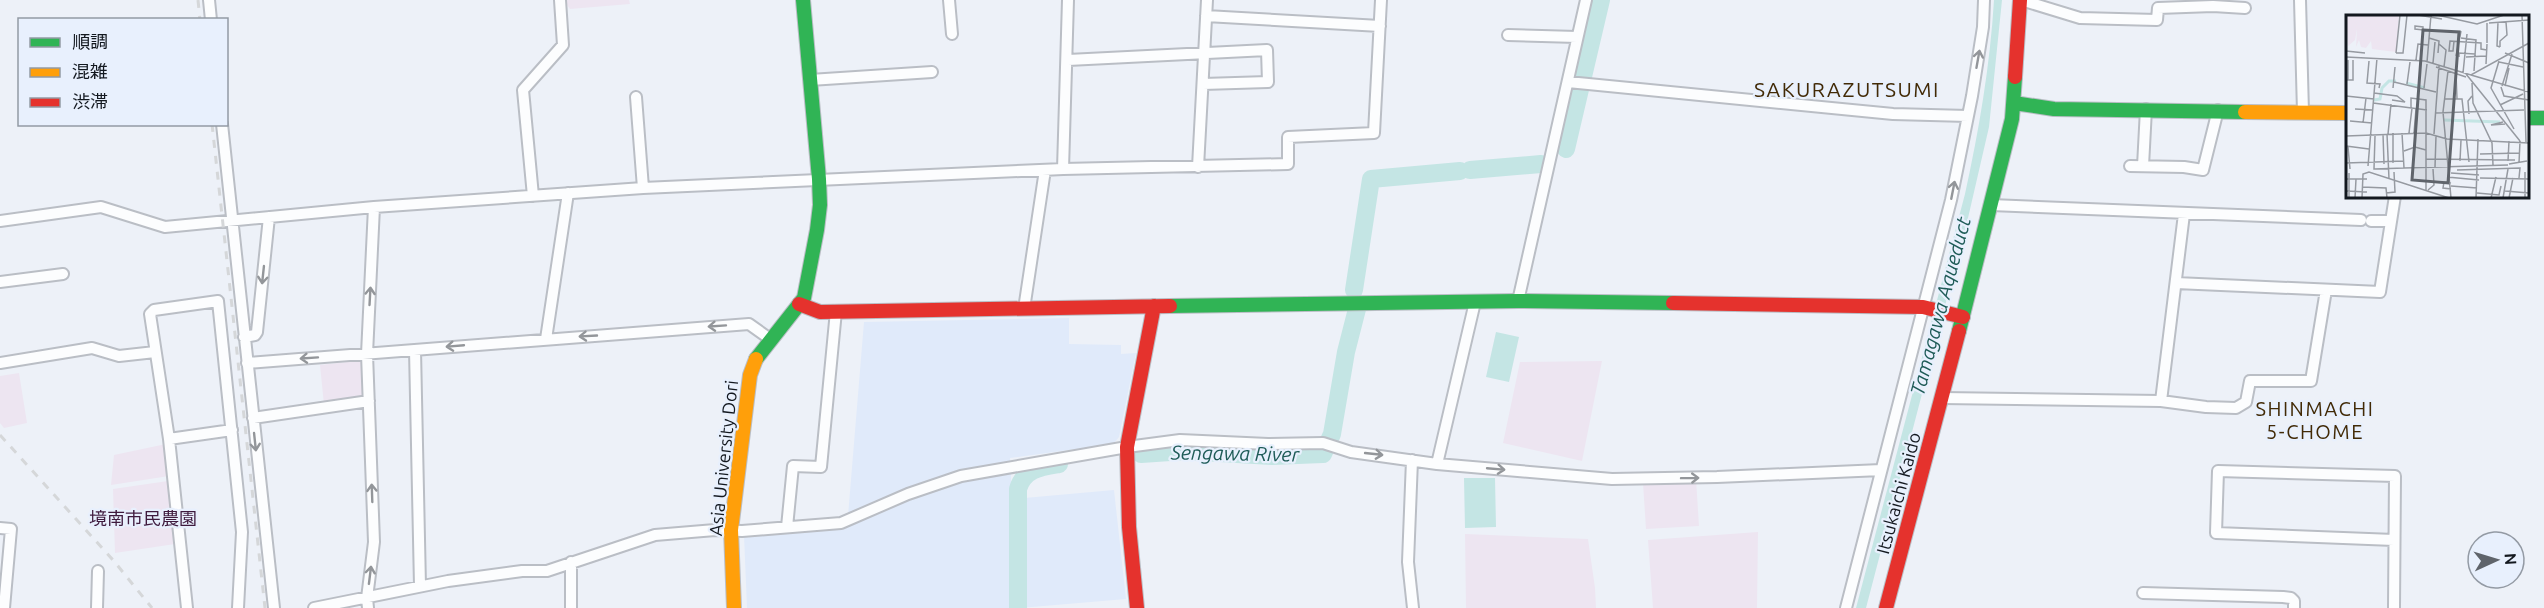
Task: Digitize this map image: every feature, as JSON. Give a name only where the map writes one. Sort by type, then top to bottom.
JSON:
[{"type":"street","points":[[209,0],[211,18]]},
{"type":"street","points":[[533,196],[523,90],[563,45],[560,0]]},
{"type":"street","name":"Asia University Dori","points":[[734,608],[731,530],[750,375],[756,359],[800,304],[807,288],[820,205],[803,0]]},
{"type":"street","points":[[949,0],[952,34]]},
{"type":"street","points":[[1063,169],[1068,0]]},
{"type":"street","points":[[1198,167],[1207,0]]},
{"type":"street","points":[[0,221],[102,207],[165,226],[374,207],[567,193],[819,179],[836,181],[1063,169],[1288,164],[1287,137],[1374,133],[1381,0]]},
{"type":"street","points":[[1518,301],[1572,83],[1577,37],[1586,0]]},
{"type":"street","points":[[1846,608],[1926,308],[1951,200],[1983,27],[1984,0]]},
{"type":"street","points":[[2021,0],[2080,18],[2157,20],[2158,8],[2213,6],[2245,8]]},
{"type":"street","name":"Itsukaichi Kaido","points":[[1886,608],[1942,398],[1958,316],[1991,205],[2014,103],[2021,0]]},
{"type":"street","points":[[2300,0],[2302,112]]},
{"type":"street","points":[[1206,16],[1380,26]]},
{"type":"street","points":[[1508,35],[1577,37]]},
{"type":"street","points":[[1068,60],[1267,50],[1268,82],[1203,84]]},
{"type":"street","points":[[810,80],[932,72]]},
{"type":"street","points":[[1572,83],[1893,114],[1968,116]]},
{"type":"street","points":[[636,97],[644,189]]},
{"type":"street","points":[[2014,103],[2054,109],[2346,113]]},
{"type":"street","points":[[2143,166],[2146,109]]},
{"type":"street","points":[[2130,166],[2184,167],[2203,170],[2218,110]]},
{"type":"street","points":[[222,126],[274,608]]},
{"type":"street","points":[[1024,309],[1045,170]]},
{"type":"street","points":[[546,339],[567,193]]},
{"type":"street","points":[[2176,284],[2380,291],[2396,198]]},
{"type":"street","points":[[1991,205],[2391,221]]},
{"type":"street","points":[[368,603],[374,542],[367,354],[374,207]]},
{"type":"street","points":[[2161,401],[2184,214]]},
{"type":"street","points":[[244,337],[255,335],[257,332],[269,217]]},
{"type":"street","points":[[0,282],[63,274]]},
{"type":"street","points":[[1942,398],[2161,401],[2236,408],[2246,402],[2250,381],[2311,381],[2326,290]]},
{"type":"street","points":[[187,608],[169,439],[150,314],[154,310],[218,301],[242,532],[238,608]]},
{"type":"street","points":[[800,304],[813,311],[836,311],[1518,301],[1926,308],[1958,316]]},
{"type":"street","points":[[1437,464],[1475,302]]},
{"type":"street","points":[[1133,608],[1127,447],[1154,306]]},
{"type":"street","points":[[787,527],[793,466],[821,467],[836,311]]},
{"type":"street","points":[[247,363],[749,324],[770,339]]},
{"type":"street","points":[[0,363],[92,348],[119,356],[155,352]]},
{"type":"street","points":[[415,350],[420,586]]},
{"type":"street","points":[[253,418],[369,401]]},
{"type":"street","points":[[169,439],[232,430]]},
{"type":"street","points":[[314,608],[368,603],[420,586],[522,571],[547,571],[655,535],[841,523],[908,494],[961,476],[1180,440],[1268,444],[1323,443],[1336,448],[1437,464],[1612,479],[1728,477],[1881,470]]},
{"type":"street","points":[[1412,460],[1408,562],[1413,608]]},
{"type":"street","points":[[2394,540],[2216,534],[2218,471],[2395,476],[2394,608]]},
{"type":"street","points":[[0,528],[11,529],[4,608]]},
{"type":"street","points":[[571,562],[571,608]]},
{"type":"street","points":[[97,608],[98,572]]},
{"type":"street","points":[[2143,593],[2283,597],[2291,598],[2294,601],[2294,608]]},
{"type":"shaded area","points":[[1069,318],[1069,344],[1121,345],[1121,354],[1136,353],[1119,437],[1113,444],[1010,458],[1012,499],[1114,490],[1126,599],[1020,608],[747,608],[744,535],[847,528],[864,322]]},
{"type":"green space","points":[[567,0],[629,0],[630,4],[570,9]]},
{"type":"green space","points":[[365,360],[367,399],[324,405],[320,365]]},
{"type":"green space","points":[[1602,361],[1582,461],[1503,443],[1520,362]]},
{"type":"green space","points":[[19,373],[27,423],[4,428],[0,423],[0,376]]},
{"type":"green space","points":[[166,444],[169,476],[111,485],[114,455]]},
{"type":"green space","points":[[1696,479],[1699,526],[1646,529],[1643,483]]},
{"type":"green space","name":"境南市民農園","points":[[168,481],[175,544],[115,553],[113,489]]},
{"type":"green space","points":[[1758,532],[1757,608],[1653,608],[1648,540]]},
{"type":"green space","points":[[1465,534],[1588,539],[1596,608],[1466,608]]},
{"type":"water","name":"Tamagawa Aqueduct","points":[[1994,0],[2002,0],[1989,127],[1968,218],[1866,608],[1856,608],[1965,194],[1983,98]]},
{"type":"water","points":[[1496,332],[1519,337],[1509,382],[1486,377]]},
{"type":"water","points":[[1464,478],[1495,478],[1496,527],[1465,528]]},
{"type":"waterway","name":"Sengawa River","points":[[1566,149],[1601,0]]},
{"type":"waterway","name":"Sengawa River","points":[[1470,170],[1541,164]]},
{"type":"waterway","name":"Sengawa River","points":[[1354,290],[1371,179],[1460,171]]},
{"type":"waterway","name":"Sengawa River","points":[[1141,454],[1185,451],[1272,456],[1323,454],[1332,434],[1346,352],[1357,309]]},
{"type":"waterway","name":"Sengawa River","points":[[1018,608],[1018,489],[1024,477],[1029,473],[1059,464]]},
{"type":"railway","points":[[198,0],[200,18]]},
{"type":"railway","points":[[212,126],[265,608]]},
{"type":"railway","points":[[0,435],[113,560],[152,608]]},
{"type":"traffic: fast","points":[[756,359],[804,298],[817,230],[820,205],[819,179],[803,0]]},
{"type":"traffic: fast","points":[[1959,331],[2012,119],[2015,77]]},
{"type":"traffic: fast","points":[[2014,103],[2054,109],[2245,112]]},
{"type":"traffic: fast","points":[[2529,118],[2544,118]]},
{"type":"traffic: fast","points":[[1170,306],[1518,301],[1673,303]]},
{"type":"traffic: slow","points":[[2245,112],[2346,113]]},
{"type":"traffic: slow","points":[[734,608],[731,530],[750,375],[756,359]]},
{"type":"traffic: jam","points":[[2015,77],[2020,0]]},
{"type":"traffic: jam","points":[[1673,303],[1923,307],[1963,317]]},
{"type":"traffic: jam","points":[[799,304],[820,312],[1170,306]]},
{"type":"traffic: jam","points":[[1137,608],[1129,527],[1127,447],[1154,306]]},
{"type":"traffic: jam","points":[[1886,608],[1959,331]]},
{"type":"district","name":"SAKURAZUTSUMI","points":[[1847,89]]},
{"type":"district","name":"SHINMACHI 5-CHOME","points":[[2315,420]]}]
